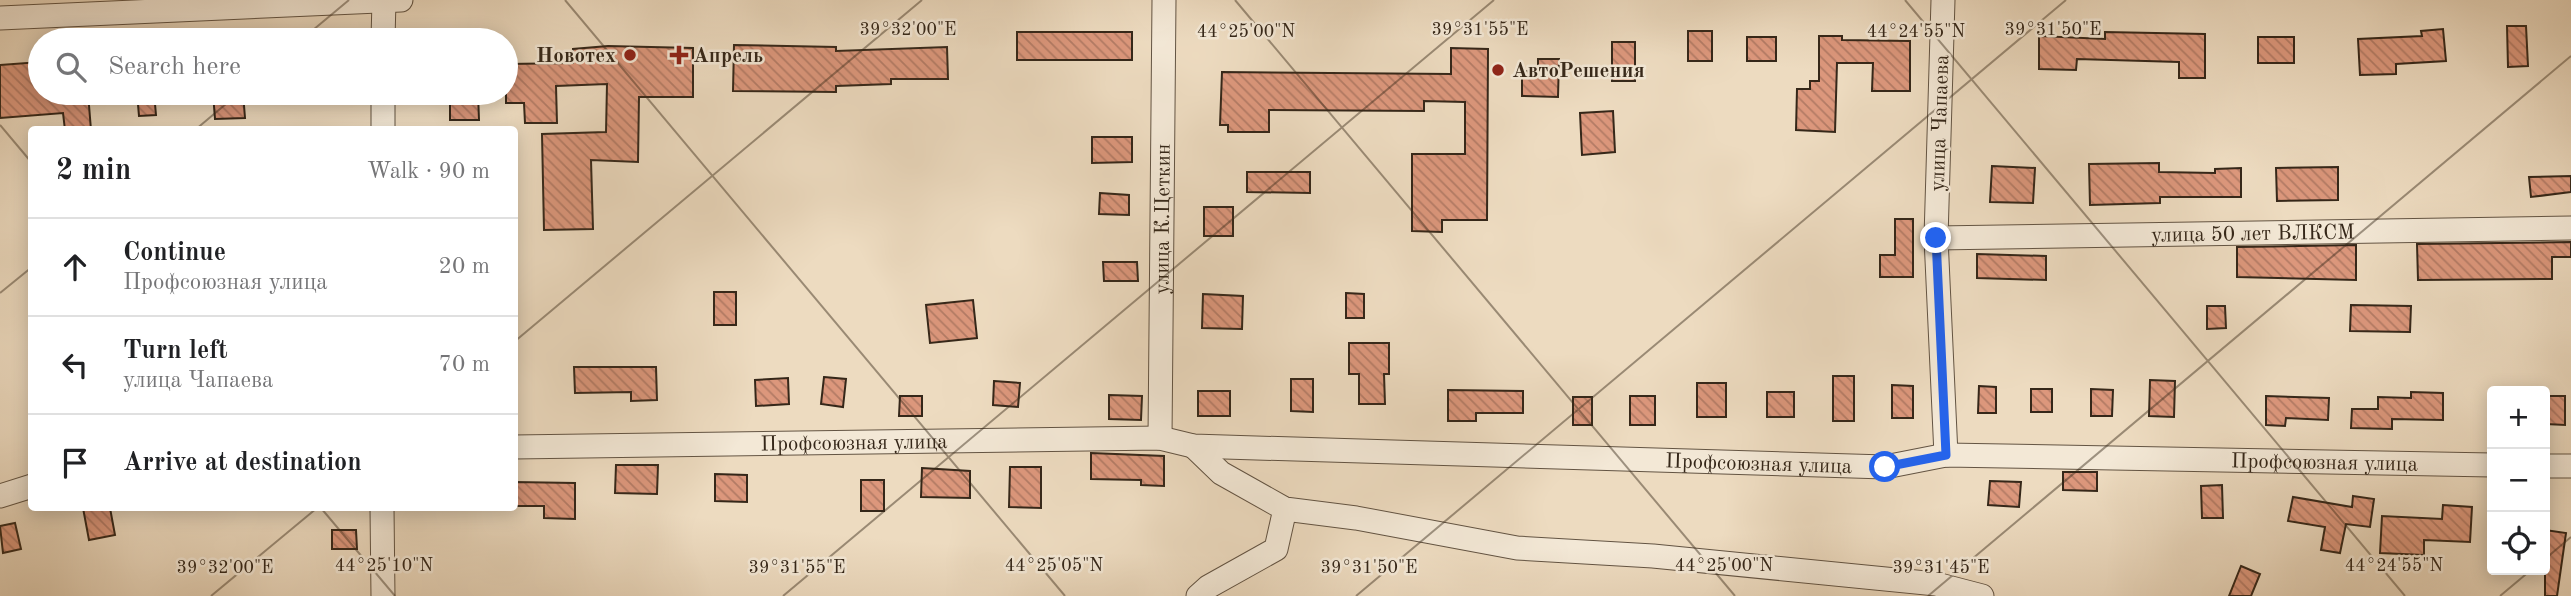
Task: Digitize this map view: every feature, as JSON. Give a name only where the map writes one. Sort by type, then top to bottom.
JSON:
[{"type":"street","points":[[383,28],[384,0]]},
{"type":"street","points":[[0,18],[401,0]]},
{"type":"street","name":"улица К.Цеткин","points":[[1160,438],[1164,0]]},
{"type":"street","name":"улица Чапаева","points":[[1943,0],[1936,238],[1946,455]]},
{"type":"street","points":[[383,105],[383,126]]},
{"type":"street","name":"улица 50 лет ВЛКСМ","points":[[1936,238],[2571,229]]},
{"type":"street","name":"Профсоюзная улица","points":[[518,447],[1160,438],[1193,446],[1885,467],[1946,455],[2487,465]]},
{"type":"street","points":[[1193,446],[1221,473],[1285,509],[1356,517],[1517,548],[1653,556],[1982,596]]},
{"type":"street","points":[[2550,466],[2571,466]]},
{"type":"street","points":[[0,496],[28,487]]},
{"type":"street","points":[[1198,596],[1208,587],[1276,549],[1285,509]]},
{"type":"street","points":[[382,511],[383,596]]},
{"type":"building","points":[[2507,26],[2526,26],[2528,66],[2508,67]]},
{"type":"building","points":[[2443,29],[2446,61],[2396,64],[2396,74],[2360,75],[2358,39],[2422,36],[2421,31]]},
{"type":"building","points":[[1688,31],[1712,31],[1712,61],[1688,61]]},
{"type":"building","points":[[1017,32],[1132,32],[1132,60],[1017,60]]},
{"type":"building","points":[[2105,32],[2205,34],[2205,78],[2179,78],[2179,62],[2077,59],[2076,70],[2039,69],[2039,36],[2105,39]]},
{"type":"building","points":[[1819,36],[1842,36],[1842,40],[1910,41],[1910,91],[1872,91],[1873,63],[1837,63],[1835,132],[1796,130],[1797,89],[1810,89],[1810,81],[1819,81]]},
{"type":"building","points":[[1747,37],[1776,37],[1776,61],[1747,61]]},
{"type":"building","points":[[2258,37],[2294,37],[2294,63],[2258,63]]},
{"type":"building","points":[[1612,42],[1635,42],[1635,81],[1612,81]]},
{"type":"building","points":[[734,45],[836,47],[836,51],[947,47],[948,79],[891,79],[891,84],[836,86],[836,92],[733,91]]},
{"type":"building","points":[[608,46],[693,48],[693,97],[639,97],[638,162],[591,160],[593,229],[544,230],[542,134],[606,132],[607,84],[556,86],[557,123],[525,123],[524,103],[518,103],[518,64],[573,63],[573,49]]},
{"type":"building","points":[[1451,48],[1488,49],[1487,220],[1442,220],[1442,232],[1412,231],[1412,154],[1465,154],[1465,102],[1424,101],[1424,111],[1269,110],[1269,132],[1228,132],[1228,125],[1220,125],[1222,72],[1451,74]]},
{"type":"building","points":[[1538,59],[1559,59],[1558,97],[1522,96],[1522,71],[1538,72]]},
{"type":"building","points":[[28,63],[28,105],[89,105],[91,126],[65,126],[63,113],[0,118],[0,65]]},
{"type":"building","points":[[138,105],[155,105],[156,115],[139,116]]},
{"type":"building","points":[[214,105],[244,105],[245,118],[215,119]]},
{"type":"building","points":[[450,105],[478,105],[479,120],[450,120]]},
{"type":"building","points":[[1613,111],[1615,152],[1582,155],[1580,113]]},
{"type":"building","points":[[1092,137],[1132,137],[1132,162],[1092,163]]},
{"type":"building","points":[[2159,163],[2159,172],[2215,173],[2215,169],[2241,168],[2241,197],[2160,197],[2160,203],[2090,205],[2089,164]]},
{"type":"building","points":[[1992,166],[2035,168],[2033,203],[1990,202]]},
{"type":"building","points":[[2338,167],[2338,200],[2277,201],[2276,168]]},
{"type":"building","points":[[1247,172],[1310,172],[1310,193],[1247,192]]},
{"type":"building","points":[[2571,176],[2571,192],[2531,197],[2529,177]]},
{"type":"building","points":[[1100,193],[1129,195],[1129,215],[1099,214]]},
{"type":"building","points":[[1204,207],[1233,207],[1233,236],[1204,236]]},
{"type":"building","points":[[1895,219],[1913,219],[1913,277],[1880,277],[1880,255],[1895,255]]},
{"type":"building","points":[[2571,242],[2571,257],[2552,257],[2552,279],[2418,280],[2417,244]]},
{"type":"building","points":[[2356,245],[2356,280],[2237,277],[2237,247]]},
{"type":"building","points":[[1977,254],[2046,256],[2046,280],[1977,278]]},
{"type":"building","points":[[1103,262],[1137,262],[1138,281],[1104,281]]},
{"type":"building","points":[[714,292],[736,292],[736,325],[714,325]]},
{"type":"building","points":[[1346,293],[1364,294],[1364,318],[1346,318]]},
{"type":"building","points":[[1203,294],[1243,296],[1242,329],[1202,328]]},
{"type":"building","points":[[973,300],[977,338],[930,343],[926,305]]},
{"type":"building","points":[[2351,305],[2411,306],[2410,332],[2350,331]]},
{"type":"building","points":[[2207,306],[2225,306],[2226,328],[2207,329]]},
{"type":"building","points":[[1349,343],[1389,343],[1389,374],[1384,374],[1385,404],[1359,404],[1359,374],[1349,374]]},
{"type":"building","points":[[574,367],[656,367],[657,400],[631,401],[631,392],[575,393]]},
{"type":"building","points":[[1833,376],[1854,376],[1854,421],[1833,421]]},
{"type":"building","points":[[824,377],[846,379],[843,407],[821,404]]},
{"type":"building","points":[[788,378],[789,404],[756,406],[755,380]]},
{"type":"building","points":[[1291,379],[1313,379],[1313,412],[1291,411]]},
{"type":"building","points":[[2150,380],[2175,381],[2174,417],[2149,416]]},
{"type":"building","points":[[994,381],[1020,383],[1018,407],[993,405]]},
{"type":"building","points":[[1697,383],[1726,383],[1726,417],[1697,417]]},
{"type":"building","points":[[1892,385],[1913,386],[1913,418],[1892,418]]},
{"type":"building","points":[[1979,386],[1996,387],[1996,413],[1978,413]]},
{"type":"building","points":[[2031,389],[2052,389],[2052,412],[2031,412]]},
{"type":"building","points":[[2091,389],[2113,390],[2112,416],[2091,416]]},
{"type":"building","points":[[1448,390],[1523,391],[1523,413],[1476,413],[1476,421],[1448,421]]},
{"type":"building","points":[[1198,391],[1230,391],[1230,416],[1198,416]]},
{"type":"building","points":[[1767,392],[1794,392],[1794,417],[1767,417]]},
{"type":"building","points":[[2411,392],[2443,393],[2443,420],[2392,419],[2392,429],[2351,428],[2352,409],[2378,409],[2378,397],[2411,398]]},
{"type":"building","points":[[1109,395],[1142,396],[1141,420],[1109,419]]},
{"type":"building","points":[[900,396],[922,396],[922,416],[899,416]]},
{"type":"building","points":[[1630,396],[1655,396],[1655,425],[1630,425]]},
{"type":"building","points":[[2266,396],[2329,398],[2328,420],[2286,418],[2285,426],[2266,425]]},
{"type":"building","points":[[2550,396],[2565,396],[2565,425],[2550,424]]},
{"type":"building","points":[[1573,397],[1592,397],[1592,425],[1573,425]]},
{"type":"building","points":[[1091,453],[1164,456],[1164,486],[1141,485],[1141,480],[1091,479]]},
{"type":"building","points":[[616,465],[658,465],[657,494],[615,493]]},
{"type":"building","points":[[1010,467],[1041,467],[1041,508],[1009,507]]},
{"type":"building","points":[[922,468],[970,471],[970,498],[921,497]]},
{"type":"building","points":[[2063,472],[2097,472],[2097,491],[2063,490]]},
{"type":"building","points":[[715,474],[747,475],[747,502],[715,501]]},
{"type":"building","points":[[861,480],[884,480],[884,511],[861,511]]},
{"type":"building","points":[[1990,481],[2021,482],[2019,507],[1988,505]]},
{"type":"building","points":[[518,482],[575,483],[575,519],[544,518],[544,506],[518,506]]},
{"type":"building","points":[[2222,485],[2223,518],[2202,518],[2201,486]]},
{"type":"building","points":[[2353,496],[2374,499],[2370,527],[2346,524],[2340,553],[2321,550],[2325,527],[2288,521],[2293,497],[2352,507]]},
{"type":"building","points":[[2443,505],[2472,507],[2470,542],[2424,540],[2424,555],[2380,553],[2382,516],[2442,519]]},
{"type":"building","points":[[84,511],[111,511],[115,535],[89,540]]},
{"type":"building","points":[[15,523],[21,549],[3,553],[0,526]]},
{"type":"building","points":[[332,530],[356,530],[357,549],[332,549]]},
{"type":"building","points":[[2550,531],[2566,533],[2557,596],[2545,596],[2545,575],[2550,575]]},
{"type":"building","points":[[2241,566],[2260,574],[2251,596],[2229,596]]},
{"type":"place","name":"Новотех","points":[[630,55]]},
{"type":"place","name":"Апрель","points":[[679,55]]},
{"type":"place","name":"АвтоРешения","points":[[1498,70]]},
{"type":"route","points":[[1885,467],[1946,455],[1936,238]]}]
